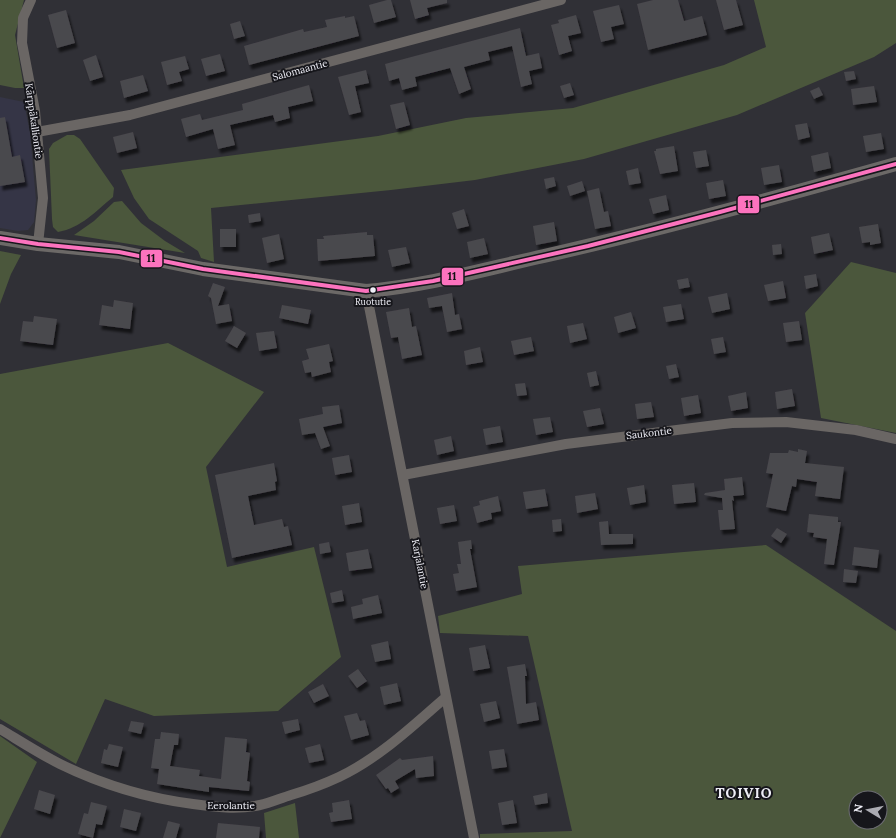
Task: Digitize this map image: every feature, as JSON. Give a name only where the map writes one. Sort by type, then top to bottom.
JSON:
[{"type":"street","name":"Kärppäkalliontie","points":[[31,0],[23,18],[22,43],[37,132],[43,198],[38,244]]},
{"type":"street","name":"Salomaantie","points":[[37,132],[130,115],[561,0]]},
{"type":"street","points":[[0,238],[38,244],[118,252],[203,269],[366,291],[426,283],[630,236],[896,164]]},
{"type":"street","name":"Karjalantie","points":[[366,291],[474,838]]},
{"type":"street","name":"Saukontie","points":[[403,475],[566,444],[732,423],[786,422],[856,430],[896,439]]},
{"type":"street","name":"Eerolantie","points":[[0,729],[59,764],[130,792],[158,799],[205,806],[234,807],[260,805],[313,788],[340,777],[372,758],[410,730],[446,697]]},
{"type":"shaded area","points":[[0,97],[24,102],[30,133],[36,200],[34,222],[28,230],[18,231],[0,228]]},
{"type":"green space","points":[[0,0],[24,0],[15,35],[24,88],[0,85]]},
{"type":"green space","points":[[754,0],[896,0],[896,43],[874,57],[737,115],[584,159],[475,180],[211,208],[214,262],[201,258],[198,251],[149,219],[134,198],[121,170],[378,136],[466,118],[573,108],[724,65],[766,47]]},
{"type":"green space","points":[[67,135],[74,135],[80,139],[114,188],[113,197],[88,218],[74,227],[58,232],[53,227],[52,219],[49,149],[53,143]]},
{"type":"green space","points":[[122,201],[141,223],[165,241],[185,253],[74,235],[94,221],[114,202]]},
{"type":"green space","points":[[0,251],[21,255],[11,274],[0,304]]},
{"type":"green space","points":[[851,262],[896,273],[896,433],[821,418],[805,313]]},
{"type":"green space","points":[[168,343],[264,392],[206,467],[227,567],[314,547],[341,657],[278,711],[154,716],[105,699],[76,764],[0,719],[0,374]]},
{"type":"green space","points":[[766,545],[896,631],[896,838],[480,838],[480,834],[572,831],[528,636],[440,633],[438,616],[522,594],[518,566]]},
{"type":"green space","points":[[0,736],[37,762],[0,838]]},
{"type":"green space","points":[[295,803],[299,838],[266,838],[264,813]]},
{"type":"building","points":[[391,0],[396,17],[374,23],[369,5]]},
{"type":"building","points":[[410,0],[447,0],[447,3],[427,8],[429,15],[415,19]]},
{"type":"building","points":[[653,0],[678,0],[684,21],[702,16],[707,35],[648,50],[637,4]]},
{"type":"building","points":[[716,0],[736,0],[743,25],[724,30]]},
{"type":"building","points":[[619,5],[624,24],[611,27],[614,39],[601,42],[593,11]]},
{"type":"building","points":[[66,10],[75,43],[57,48],[48,15]]},
{"type":"building","points":[[576,15],[581,33],[568,36],[572,51],[559,55],[551,25],[559,23],[558,20]]},
{"type":"building","points":[[345,16],[345,18],[354,16],[359,36],[249,65],[244,46],[303,29],[304,32],[327,27],[325,20]]},
{"type":"building","points":[[240,21],[245,36],[234,39],[230,24]]},
{"type":"building","points":[[520,28],[526,56],[539,53],[542,68],[529,71],[532,84],[521,87],[512,46],[488,52],[490,60],[464,67],[471,89],[459,94],[450,68],[415,77],[417,86],[402,90],[399,78],[389,81],[385,64]]},
{"type":"building","points":[[220,54],[225,71],[206,76],[201,59]]},
{"type":"building","points":[[96,55],[103,77],[90,81],[83,60]]},
{"type":"building","points":[[185,56],[189,69],[179,72],[182,81],[167,85],[161,62]]},
{"type":"building","points":[[366,70],[369,83],[355,86],[361,112],[349,115],[338,77]]},
{"type":"building","points":[[854,71],[856,79],[846,81],[844,72]]},
{"type":"building","points":[[143,75],[148,91],[124,98],[120,81]]},
{"type":"building","points":[[570,83],[574,95],[564,98],[560,86]]},
{"type":"building","points":[[309,85],[313,101],[288,107],[290,118],[275,122],[273,115],[230,125],[235,145],[218,149],[213,129],[186,137],[181,119],[200,114],[202,120],[243,110],[242,104]]},
{"type":"building","points":[[874,86],[877,102],[853,105],[851,89]]},
{"type":"building","points":[[819,87],[823,95],[814,99],[810,91]]},
{"type":"building","points":[[404,102],[410,125],[396,129],[390,105]]},
{"type":"building","points":[[5,117],[12,157],[20,155],[25,182],[0,186],[0,118]]},
{"type":"building","points":[[807,123],[810,137],[798,140],[795,125]]},
{"type":"building","points":[[133,132],[137,148],[117,153],[113,137]]},
{"type":"building","points":[[881,133],[884,149],[866,152],[863,136]]},
{"type":"building","points":[[674,146],[678,171],[660,174],[654,151],[656,151],[656,149]]},
{"type":"building","points":[[706,150],[709,166],[696,168],[693,152]]},
{"type":"building","points":[[828,152],[831,168],[814,172],[811,156]]},
{"type":"building","points":[[779,165],[782,182],[764,185],[761,168]]},
{"type":"building","points":[[638,168],[641,183],[629,185],[626,171]]},
{"type":"building","points":[[554,177],[556,186],[546,189],[544,179]]},
{"type":"building","points":[[723,180],[726,196],[709,199],[706,183]]},
{"type":"building","points":[[582,181],[585,191],[570,196],[567,186]]},
{"type":"building","points":[[599,188],[604,212],[608,211],[611,226],[595,229],[587,191]]},
{"type":"building","points":[[666,195],[669,210],[653,214],[649,199]]},
{"type":"building","points":[[464,209],[469,226],[457,229],[452,213]]},
{"type":"building","points":[[260,213],[261,221],[249,223],[248,215]]},
{"type":"building","points":[[554,222],[557,241],[536,245],[533,226]]},
{"type":"building","points":[[878,224],[881,243],[870,245],[870,242],[862,243],[859,227]]},
{"type":"building","points":[[220,229],[236,229],[236,247],[220,247]]},
{"type":"building","points":[[367,232],[367,235],[373,235],[375,256],[318,261],[317,239],[324,239],[323,236]]},
{"type":"building","points":[[829,233],[833,250],[814,254],[811,237]]},
{"type":"building","points":[[279,234],[284,259],[267,263],[262,238]]},
{"type":"building","points":[[484,238],[488,254],[470,258],[467,242]]},
{"type":"building","points":[[781,244],[782,254],[773,255],[772,245]]},
{"type":"building","points":[[406,247],[410,263],[392,267],[388,250]]},
{"type":"building","points":[[816,274],[818,286],[806,289],[804,276]]},
{"type":"building","points":[[688,278],[690,287],[679,289],[677,280]]},
{"type":"building","points":[[783,281],[786,298],[768,301],[764,285]]},
{"type":"building","points":[[213,283],[225,287],[218,306],[229,304],[232,321],[216,324],[211,298],[208,296]]},
{"type":"building","points":[[452,293],[455,315],[459,314],[462,329],[447,332],[442,306],[429,308],[427,298]]},
{"type":"building","points":[[727,293],[730,309],[712,313],[708,297]]},
{"type":"building","points":[[114,300],[133,303],[130,329],[99,325],[102,305],[113,307]]},
{"type":"building","points":[[681,304],[684,319],[666,322],[663,307]]},
{"type":"building","points":[[282,305],[311,310],[308,324],[279,318]]},
{"type":"building","points":[[409,308],[412,327],[416,326],[422,355],[402,359],[398,337],[391,338],[386,312]]},
{"type":"building","points":[[631,312],[636,328],[618,333],[614,317]]},
{"type":"building","points":[[34,316],[57,319],[53,345],[20,341],[23,321],[33,322]]},
{"type":"building","points":[[799,321],[802,340],[786,342],[783,323]]},
{"type":"building","points":[[583,323],[587,339],[570,343],[567,326]]},
{"type":"building","points":[[234,326],[246,333],[237,348],[225,341]]},
{"type":"building","points":[[274,331],[277,348],[259,351],[256,333]]},
{"type":"building","points":[[531,337],[534,351],[514,355],[511,341]]},
{"type":"building","points":[[723,337],[726,352],[714,354],[711,339]]},
{"type":"building","points":[[329,344],[333,361],[329,362],[331,372],[312,377],[311,372],[305,373],[302,361],[309,359],[306,349]]},
{"type":"building","points":[[480,347],[483,362],[466,365],[464,351]]},
{"type":"building","points":[[676,364],[679,377],[669,379],[666,366]]},
{"type":"building","points":[[596,371],[599,385],[590,387],[587,373]]},
{"type":"building","points":[[525,383],[527,395],[517,396],[515,384]]},
{"type":"building","points":[[792,389],[795,406],[777,409],[775,392]]},
{"type":"building","points":[[746,392],[748,408],[731,411],[728,396]]},
{"type":"building","points":[[698,395],[701,413],[684,416],[681,398]]},
{"type":"building","points":[[651,402],[654,417],[637,419],[635,404]]},
{"type":"building","points":[[339,405],[342,423],[323,427],[330,446],[321,449],[315,433],[302,435],[299,419],[323,414],[322,407]]},
{"type":"building","points":[[600,408],[604,424],[587,427],[583,411]]},
{"type":"building","points":[[550,417],[553,432],[536,435],[533,419]]},
{"type":"building","points":[[500,426],[503,442],[486,445],[483,429]]},
{"type":"building","points":[[451,436],[454,451],[437,455],[434,440]]},
{"type":"building","points":[[798,449],[807,451],[805,463],[844,467],[840,499],[815,496],[817,482],[797,479],[796,487],[792,486],[786,511],[766,507],[773,474],[766,473],[770,453],[788,453],[789,450],[798,452]]},
{"type":"building","points":[[349,455],[352,472],[335,475],[332,458]]},
{"type":"building","points":[[274,463],[277,481],[275,482],[276,490],[248,496],[254,525],[282,519],[284,527],[288,526],[292,545],[232,558],[215,475]]},
{"type":"building","points":[[742,477],[744,495],[733,496],[734,501],[732,500],[735,529],[720,530],[718,510],[723,510],[722,498],[704,495],[705,493],[725,490],[724,479]]},
{"type":"building","points":[[694,483],[696,502],[674,504],[672,485]]},
{"type":"building","points":[[644,485],[646,502],[630,505],[627,488]]},
{"type":"building","points":[[545,489],[548,506],[526,509],[523,492]]},
{"type":"building","points":[[595,493],[598,509],[577,513],[575,496]]},
{"type":"building","points":[[498,496],[501,511],[491,513],[492,519],[477,523],[473,507],[480,505],[479,501]]},
{"type":"building","points":[[359,503],[362,522],[345,525],[342,506]]},
{"type":"building","points":[[454,505],[457,521],[440,524],[437,508]]},
{"type":"building","points":[[809,514],[838,517],[838,522],[841,522],[834,565],[824,564],[827,539],[813,537],[814,533],[807,532]]},
{"type":"building","points":[[561,519],[562,531],[553,532],[552,520]]},
{"type":"building","points":[[608,521],[609,534],[633,534],[633,544],[601,545],[599,522]]},
{"type":"building","points":[[777,528],[787,534],[781,543],[771,536]]},
{"type":"building","points":[[471,540],[472,549],[470,549],[477,587],[456,591],[453,574],[459,573],[457,564],[461,564],[458,542]]},
{"type":"building","points":[[329,542],[331,552],[320,554],[319,544]]},
{"type":"building","points":[[854,547],[879,550],[877,568],[852,565]]},
{"type":"building","points":[[368,549],[372,568],[349,571],[346,553]]},
{"type":"building","points":[[844,569],[858,571],[856,583],[843,582]]},
{"type":"building","points":[[342,590],[344,601],[332,603],[330,593]]},
{"type":"building","points":[[378,595],[382,613],[353,619],[351,607],[363,604],[362,599]]},
{"type":"building","points":[[388,641],[391,659],[375,662],[371,645]]},
{"type":"building","points":[[485,645],[490,668],[473,671],[469,648]]},
{"type":"building","points":[[525,664],[527,676],[525,676],[526,704],[536,702],[539,720],[517,724],[507,667]]},
{"type":"building","points":[[358,669],[367,681],[357,688],[348,676]]},
{"type":"building","points":[[397,683],[401,701],[384,705],[380,687]]},
{"type":"building","points":[[323,684],[329,696],[314,703],[308,692]]},
{"type":"building","points":[[496,701],[500,718],[484,722],[480,704]]},
{"type":"building","points":[[357,713],[360,721],[365,720],[369,735],[351,740],[344,716]]},
{"type":"building","points":[[298,719],[300,730],[285,734],[282,722]]},
{"type":"building","points":[[131,721],[144,723],[141,734],[128,731]]},
{"type":"building","points":[[161,732],[179,734],[178,745],[174,745],[170,766],[200,770],[199,776],[221,779],[225,737],[247,739],[246,752],[250,753],[247,781],[250,782],[249,791],[209,787],[209,792],[157,784],[159,769],[151,768],[155,739],[160,739]]},
{"type":"building","points":[[109,744],[123,747],[118,767],[101,763],[104,749],[107,750]]},
{"type":"building","points":[[320,744],[324,760],[309,763],[305,748]]},
{"type":"building","points":[[504,749],[507,767],[492,769],[489,751]]},
{"type":"building","points":[[433,756],[434,776],[416,778],[415,769],[395,781],[399,788],[391,793],[388,788],[386,789],[376,775],[400,758],[402,760]]},
{"type":"building","points":[[39,790],[55,795],[50,814],[34,809]]},
{"type":"building","points":[[547,793],[548,803],[535,805],[533,796]]},
{"type":"building","points":[[349,800],[352,819],[331,822],[329,813],[333,812],[332,803]]},
{"type":"building","points":[[513,800],[517,823],[502,825],[498,803]]},
{"type":"building","points":[[91,802],[107,806],[102,825],[96,824],[93,838],[78,834],[84,813],[88,814]]},
{"type":"building","points":[[124,809],[141,813],[136,831],[120,827]]},
{"type":"building","points":[[168,821],[180,824],[176,838],[163,838]]},
{"type":"building","points":[[218,823],[260,827],[259,838],[216,838]]},
{"type":"transit line","name":"11","points":[[0,238],[38,244],[119,252],[203,269],[366,291],[433,281],[588,246],[896,164]]},
{"type":"place","name":"Ruotutie","points":[[373,290]]},
{"type":"district","name":"TOIVIO","points":[[744,793]]}]
